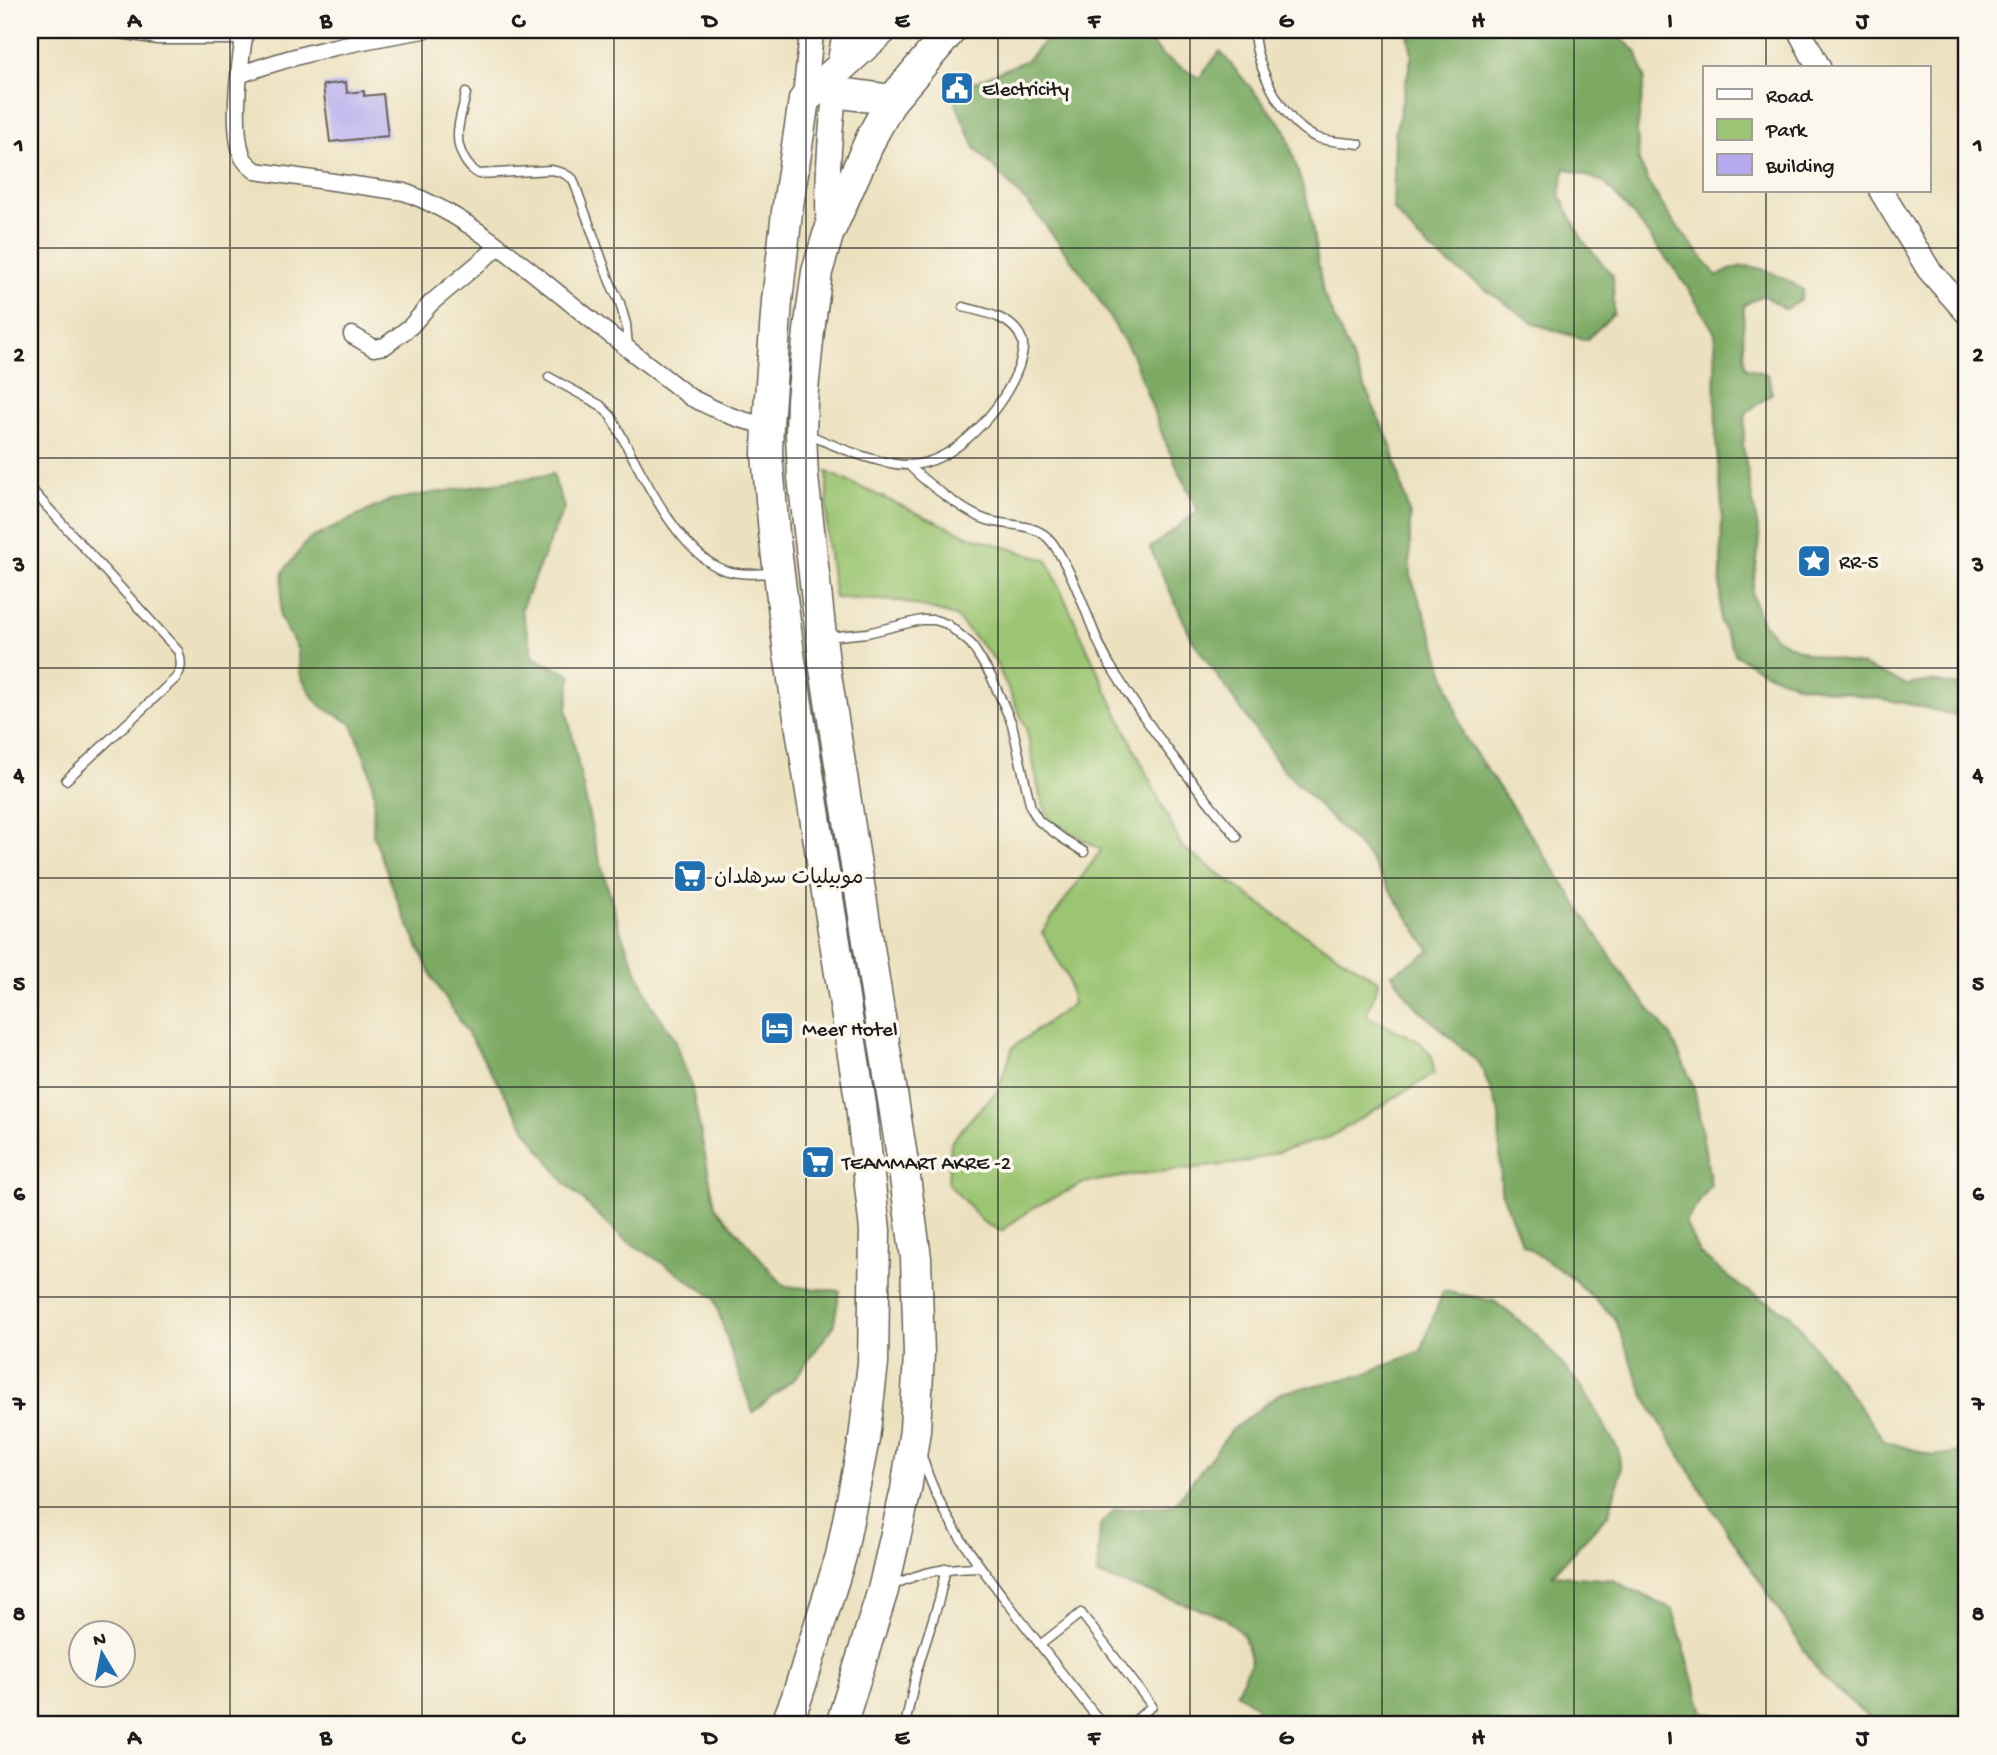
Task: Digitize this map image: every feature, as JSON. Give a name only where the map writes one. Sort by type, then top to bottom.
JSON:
[{"type":"highway","points":[[786,1725],[841,1556],[864,1439],[873,1363],[875,1230],[862,1105],[789,654],[767,454],[768,425],[778,288],[804,100],[835,82],[882,30]]},
{"type":"highway","points":[[841,1725],[883,1590],[906,1490],[915,1430],[919,1354],[916,1258],[821,637],[803,477],[801,431],[817,272],[828,234],[873,134],[892,100],[951,30]]},
{"type":"highway","points":[[835,82],[892,100]]},
{"type":"street","points":[[121,30],[158,36],[245,33],[239,75],[239,139],[242,156],[256,171],[404,192],[425,199],[450,212],[498,247],[690,397],[750,424],[768,425]]},
{"type":"street","points":[[239,75],[324,48],[424,30]]},
{"type":"street","points":[[804,100],[812,30]]},
{"type":"street","points":[[828,234],[827,184],[835,82],[845,30]]},
{"type":"street","points":[[1799,30],[1818,66]]},
{"type":"street","points":[[1882,192],[1929,270],[1967,313]]},
{"type":"street","points":[[352,335],[374,348],[385,346],[498,247]]},
{"type":"lane","points":[[1254,30],[1257,50],[1270,86],[1298,126],[1317,138],[1359,144]]},
{"type":"lane","points":[[466,93],[458,137],[461,151],[470,169],[479,174],[552,170],[573,179],[620,303],[626,324],[628,349]]},
{"type":"lane","points":[[801,431],[841,449],[909,465],[923,463],[945,454],[965,439],[991,415],[1014,380],[1023,353],[1023,340],[997,316],[964,307]]},
{"type":"lane","points":[[549,377],[600,405],[611,416],[670,522],[701,557],[724,569],[746,574],[779,572]]},
{"type":"lane","points":[[909,465],[921,478],[984,519],[1010,526],[1031,527],[1046,536],[1076,584],[1101,648],[1113,670],[1173,756],[1237,837]]},
{"type":"lane","points":[[30,488],[178,651],[181,665],[176,678],[66,780]]},
{"type":"lane","points":[[821,637],[867,633],[921,620],[935,620],[947,624],[971,644],[991,676],[1012,723],[1031,808],[1040,821],[1084,852]]},
{"type":"lane","points":[[915,1430],[926,1471],[955,1531],[1103,1725]]},
{"type":"lane","points":[[883,1590],[915,1575],[946,1568],[980,1567]]},
{"type":"lane","points":[[905,1725],[946,1568]]},
{"type":"lane","points":[[1040,1645],[1081,1613],[1152,1706],[1130,1725]]},
{"type":"green space","points":[[1055,30],[1141,30],[1162,55],[1199,78],[1220,51],[1285,129],[1309,208],[1323,293],[1392,448],[1410,517],[1410,575],[1436,645],[1464,736],[1624,977],[1671,1036],[1694,1087],[1711,1185],[1685,1222],[1699,1253],[1741,1287],[1790,1314],[1885,1441],[1934,1456],[1967,1451],[1967,1725],[1878,1725],[1821,1676],[1711,1506],[1644,1396],[1615,1318],[1573,1279],[1522,1244],[1501,1191],[1499,1112],[1480,1064],[1413,1004],[1392,974],[1430,951],[1367,855],[1282,768],[1193,641],[1150,548],[1198,511],[1166,444],[1132,354],[1088,282],[1033,209],[975,148],[951,92],[1027,60]]},
{"type":"green space","points":[[1407,30],[1609,30],[1636,51],[1645,77],[1637,131],[1639,161],[1670,217],[1717,276],[1739,267],[1755,267],[1781,277],[1803,290],[1800,301],[1785,309],[1763,295],[1744,305],[1745,367],[1768,375],[1772,393],[1746,413],[1743,446],[1760,540],[1752,593],[1761,621],[1777,639],[1806,653],[1861,665],[1907,685],[1931,681],[1967,687],[1967,718],[1904,703],[1799,685],[1764,672],[1736,655],[1720,621],[1722,507],[1716,441],[1715,333],[1684,282],[1634,216],[1604,182],[1565,168],[1560,195],[1583,241],[1613,276],[1614,314],[1586,340],[1535,324],[1438,256],[1418,238],[1393,209],[1395,134],[1412,54]]},
{"type":"green space","points":[[827,472],[966,535],[1047,560],[1182,847],[1285,922],[1379,981],[1366,1016],[1419,1041],[1432,1056],[1434,1074],[1330,1137],[1241,1163],[1084,1183],[1034,1207],[1001,1231],[984,1223],[948,1183],[951,1142],[997,1092],[1013,1047],[1073,1004],[1068,979],[1042,932],[1101,850],[1050,820],[1040,796],[1026,727],[994,659],[955,616],[901,601],[835,598],[827,541]]},
{"type":"green space","points":[[553,474],[564,508],[521,609],[534,658],[571,675],[567,711],[595,844],[621,933],[651,1004],[675,1039],[692,1089],[715,1206],[784,1286],[840,1291],[833,1327],[795,1378],[753,1412],[714,1298],[621,1237],[564,1182],[527,1131],[433,979],[399,904],[373,834],[374,794],[369,769],[352,724],[315,700],[301,677],[297,648],[280,617],[283,572],[308,540],[390,500]]},
{"type":"green space","points":[[1443,1291],[1494,1301],[1537,1335],[1583,1389],[1618,1449],[1621,1471],[1609,1513],[1552,1575],[1613,1580],[1673,1610],[1703,1712],[1724,1718],[1730,1725],[1255,1725],[1256,1706],[1236,1693],[1251,1663],[1244,1636],[1224,1617],[1097,1575],[1100,1526],[1114,1510],[1174,1505],[1232,1430],[1280,1393],[1362,1375],[1421,1351]]},
{"type":"building","points":[[346,82],[347,93],[364,91],[364,96],[383,94],[388,136],[330,142],[323,85]]},
{"type":"place","name":"Electricity","points":[[957,88]]},
{"type":"place","name":"RR-5","points":[[1814,561]]},
{"type":"place","name":"موبيليات سرهلدان","points":[[690,876]]},
{"type":"place","name":"Meer Hotel","points":[[777,1028]]},
{"type":"place","name":"TEAMMART AKRE -2","points":[[818,1162]]}]
